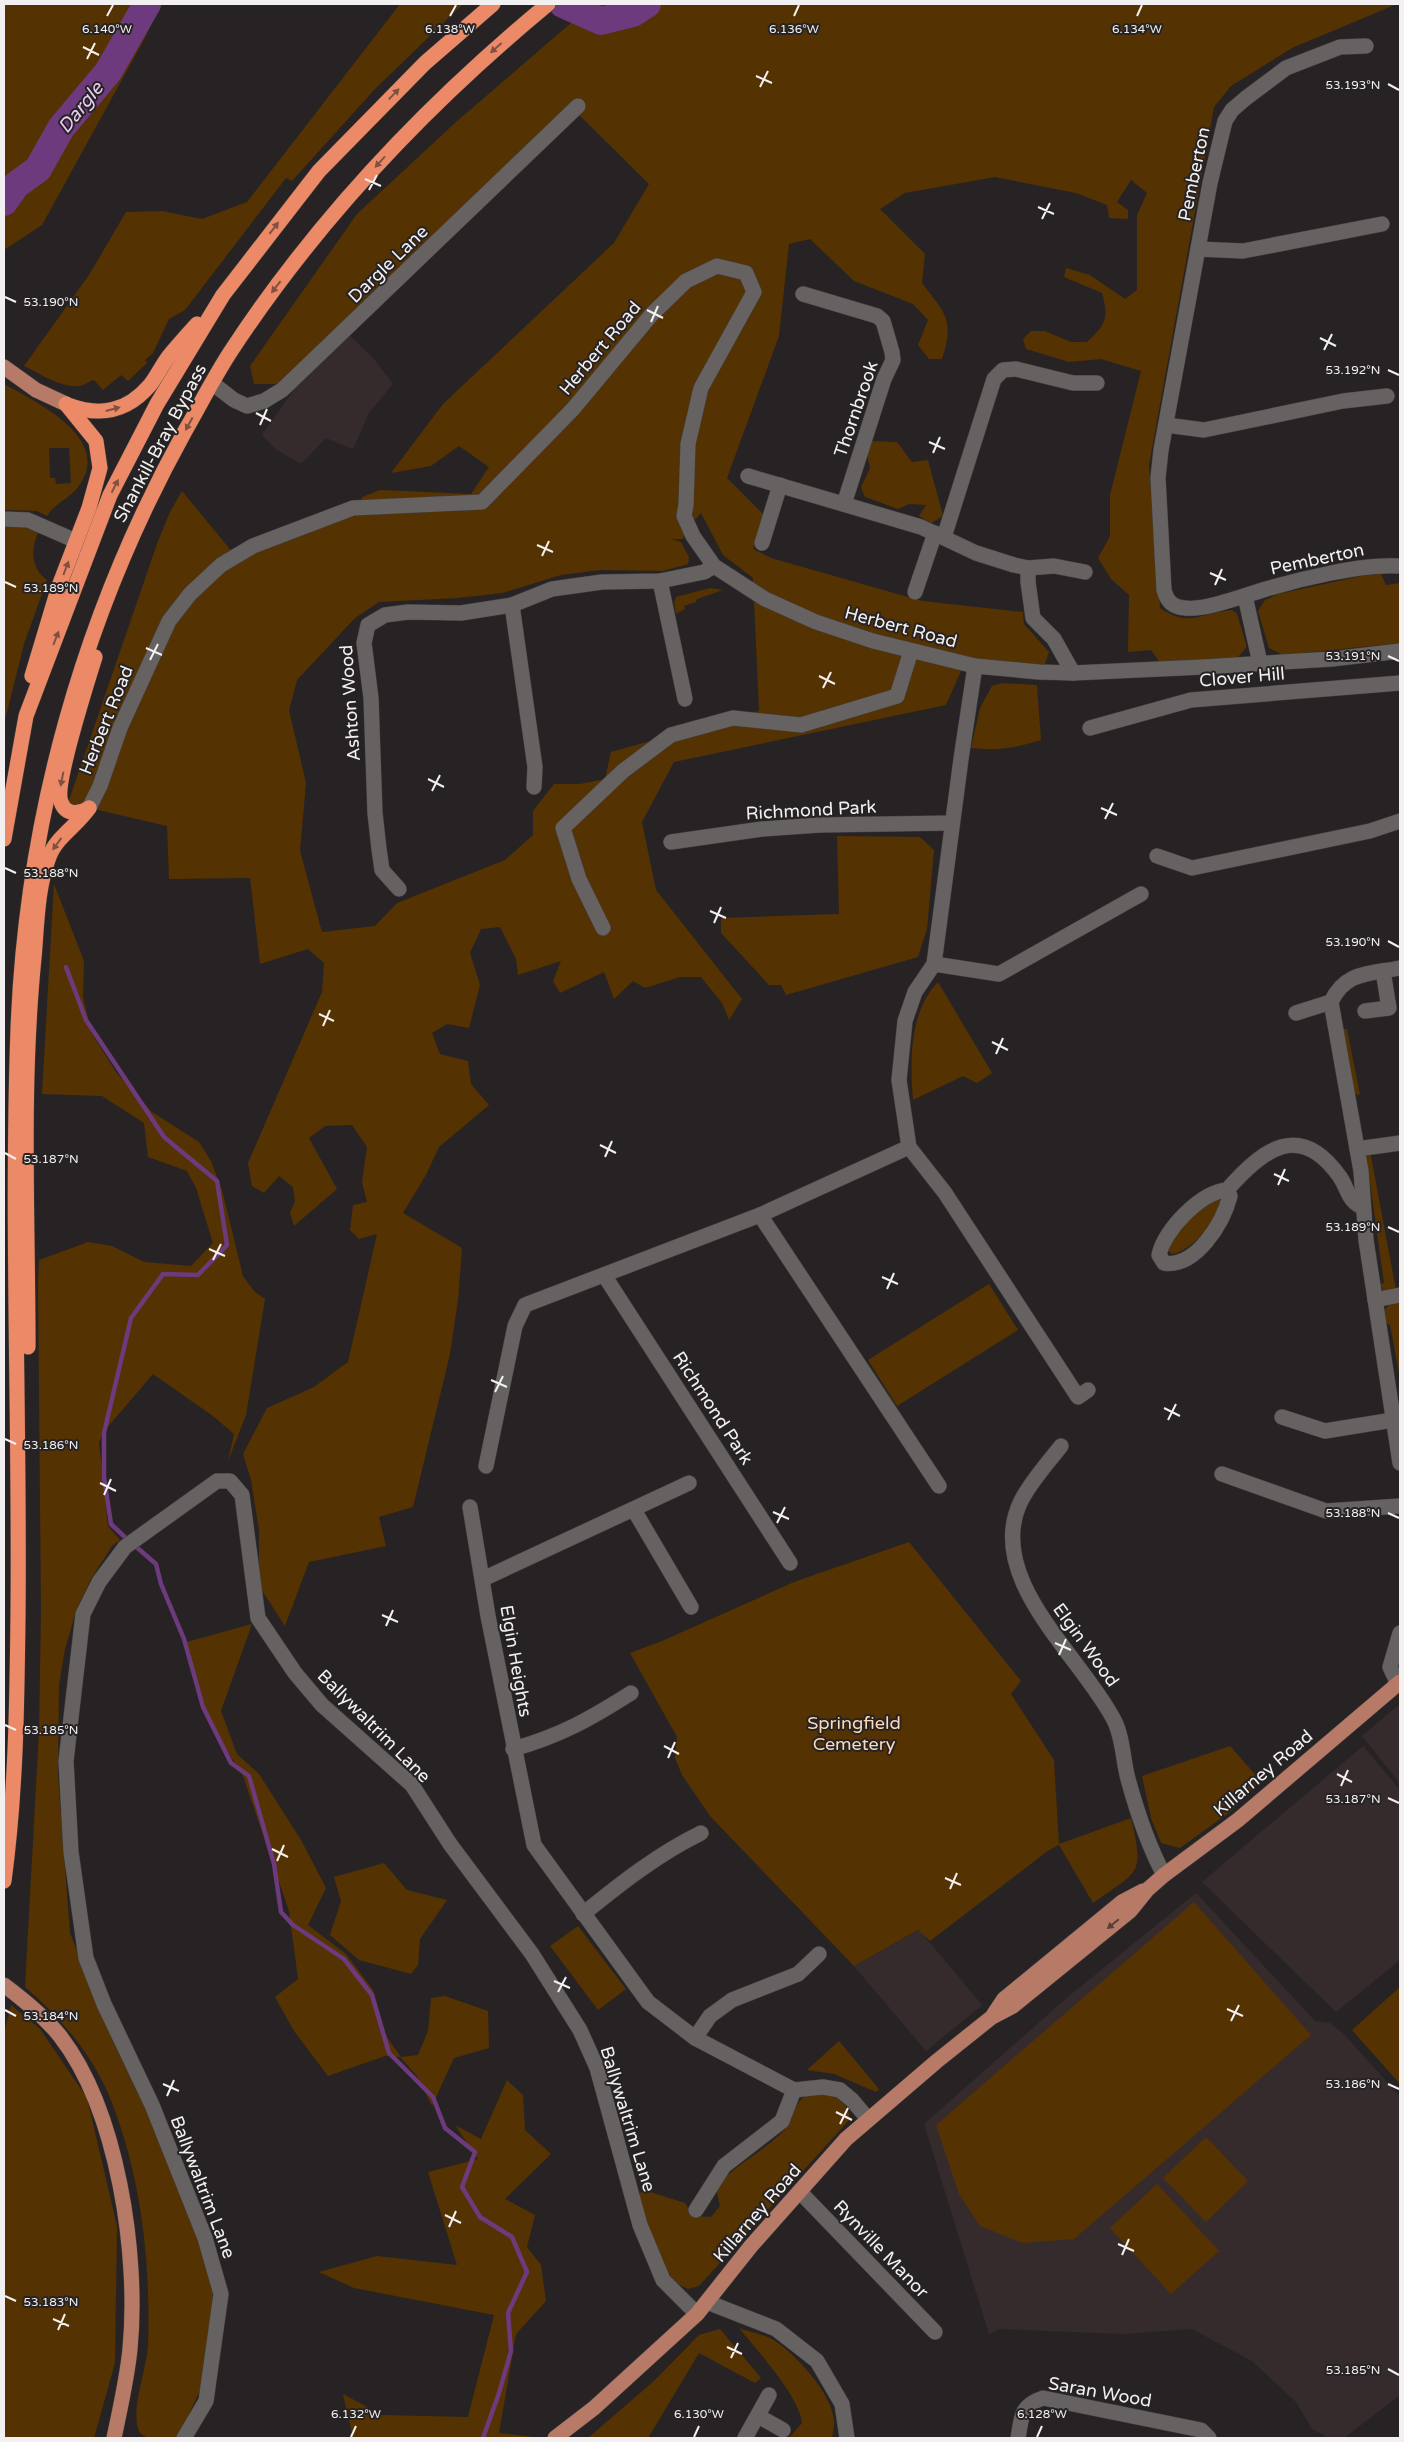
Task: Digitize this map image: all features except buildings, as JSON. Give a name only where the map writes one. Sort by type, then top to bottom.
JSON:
[{"type":"highway","name":"Shankill-Bray Bypass","points":[[4,839],[26,716],[110,495],[157,404],[223,294],[319,171],[425,63],[493,4]]},
{"type":"highway","name":"Shankill-Bray Bypass","points":[[4,1881],[11,1826],[16,1751],[19,1553],[16,1156],[18,1028],[23,950],[42,822],[65,716],[104,599],[149,500],[212,383],[272,293],[337,211],[414,124],[495,48],[548,4]]},
{"type":"highway","points":[[66,404],[86,412],[99,412],[113,410],[138,398],[168,356],[223,294]]},
{"type":"highway","points":[[26,716],[32,677],[59,586],[97,483],[100,468],[99,451],[91,433],[66,404]]},
{"type":"highway","points":[[89,808],[80,814],[73,813],[66,808],[60,802],[60,785],[74,727],[102,632],[145,524],[149,500]]},
{"type":"highway","points":[[19,1553],[29,1504],[27,1106],[30,999],[39,903],[50,855],[59,840],[83,818],[89,808]]},
{"type":"main road","points":[[4,367],[36,390],[66,404]]},
{"type":"main road","name":"Killarney Road","points":[[555,2438],[643,2365],[697,2314],[751,2246],[846,2139],[868,2119],[992,2017],[1013,2006],[1123,1917],[1147,1890],[1164,1875],[1238,1820],[1399,1683]]},
{"type":"main road","points":[[4,1985],[28,2002],[60,2035],[82,2070],[98,2105],[112,2148],[127,2224],[132,2288],[130,2348],[114,2438]]},
{"type":"main road","points":[[567,2438],[574,2424]]},
{"type":"street","name":"Pemberton","points":[[1366,46],[1340,47],[1286,68],[1232,110],[1225,121],[1198,249],[1158,478],[1164,590],[1167,600],[1175,606],[1194,608],[1245,596],[1268,588],[1378,565],[1397,566]]},
{"type":"street","name":"Dargle Lane","points":[[212,383],[247,406],[264,402],[282,390],[578,106]]},
{"type":"street","name":"Pemberton","points":[[1198,249],[1243,251],[1382,224]]},
{"type":"street","name":"Herbert Road","points":[[89,808],[100,786],[120,728],[169,621],[190,594],[208,576],[236,554],[253,546],[353,508],[482,502],[573,409],[652,314],[686,281],[717,266],[746,273],[754,292],[701,388],[688,444],[684,516],[693,536],[714,566],[765,599],[790,612],[873,642],[975,666],[1073,672],[1332,659],[1400,651]]},
{"type":"street","name":"Thornbrook","points":[[802,294],[877,316],[884,321],[892,352],[890,369],[884,379],[844,504]]},
{"type":"street","points":[[915,592],[939,535],[994,379],[1004,370],[1016,369],[1073,383],[1097,383]]},
{"type":"street","points":[[1166,425],[1204,430],[1343,401],[1387,396]]},
{"type":"street","points":[[748,476],[844,504],[939,535],[976,553],[1028,568],[1054,566],[1085,572]]},
{"type":"street","points":[[762,543],[780,486]]},
{"type":"street","points":[[4,519],[28,520],[76,541]]},
{"type":"street","name":"Ashton Wood","points":[[399,889],[382,870],[379,850],[375,812],[371,698],[364,652],[365,633],[368,625],[386,615],[408,612],[461,612],[512,605],[552,589],[602,582],[660,581],[704,572],[714,566]]},
{"type":"street","points":[[1028,568],[1033,618],[1054,640],[1073,672]]},
{"type":"street","points":[[660,581],[684,699]]},
{"type":"street","points":[[1245,596],[1260,663]]},
{"type":"street","points":[[512,605],[536,767],[534,787]]},
{"type":"street","points":[[603,928],[579,879],[563,828],[623,771],[671,735],[733,718],[801,725],[897,696],[911,651]]},
{"type":"street","points":[[975,666],[934,964],[916,992],[905,1021],[899,1080],[909,1147],[945,1193],[1078,1397],[1088,1390]]},
{"type":"street","name":"Clover Hill","points":[[1090,728],[1191,700],[1400,682]]},
{"type":"street","points":[[1157,856],[1192,868],[1324,842],[1370,831],[1400,821]]},
{"type":"street","name":"Richmond Park","points":[[672,842],[762,829],[820,825],[952,824]]},
{"type":"street","points":[[934,964],[999,974],[1141,894]]},
{"type":"street","points":[[1400,968],[1356,976],[1337,988],[1331,1002],[1362,1171],[1362,1207],[1400,1463]]},
{"type":"street","points":[[1365,1011],[1394,1007],[1383,971]]},
{"type":"street","points":[[1296,1013],[1331,1002]]},
{"type":"street","points":[[1357,1149],[1400,1143]]},
{"type":"street","points":[[1227,1190],[1230,1196],[1228,1204],[1215,1229],[1200,1248],[1186,1260],[1172,1264],[1164,1262],[1159,1255],[1161,1244],[1169,1231],[1183,1216],[1208,1196],[1218,1191],[1227,1190],[1249,1164],[1270,1150],[1288,1144],[1309,1149],[1328,1160],[1343,1181],[1350,1199],[1354,1204],[1362,1207]]},
{"type":"street","points":[[486,1466],[515,1326],[525,1305],[760,1215],[909,1147]]},
{"type":"street","points":[[760,1215],[939,1486]]},
{"type":"street","name":"Richmond Park","points":[[604,1275],[790,1562]]},
{"type":"street","points":[[1375,1300],[1400,1295]]},
{"type":"street","points":[[1282,1417],[1325,1431],[1393,1420]]},
{"type":"street","name":"Elgin Wood","points":[[1061,1446],[1020,1502],[1011,1534],[1013,1556],[1023,1583],[1036,1607],[1101,1696],[1116,1723],[1131,1789],[1152,1852],[1164,1875]]},
{"type":"street","points":[[1222,1474],[1326,1512],[1400,1506]]},
{"type":"street","name":"Ballywaltrim Lane","points":[[184,2438],[206,2401],[221,2294],[205,2238],[152,2105],[104,2004],[86,1958],[71,1852],[66,1761],[70,1709],[83,1614],[99,1582],[125,1547],[218,1481],[230,1481],[242,1495],[258,1618],[295,1673],[322,1705],[412,1785],[450,1844],[532,1954],[580,2030],[597,2068],[640,2225],[663,2280],[697,2314]]},
{"type":"street","points":[[482,1579],[689,1483]]},
{"type":"street","name":"Elgin Heights","points":[[470,1507],[513,1749],[534,1845],[648,2002],[695,2038],[794,2090]]},
{"type":"street","points":[[634,1510],[691,1607]]},
{"type":"street","points":[[1399,1683],[1390,1667],[1400,1634]]},
{"type":"street","points":[[513,1749],[546,1740],[579,1725],[631,1693]]},
{"type":"street","points":[[583,1914],[615,1887],[670,1850],[701,1833]]},
{"type":"street","points":[[695,2038],[710,2016],[732,2000],[798,1974],[819,1954]]},
{"type":"street","points":[[696,2210],[724,2166],[782,2121],[794,2090],[823,2087],[840,2090],[852,2100],[868,2119]]},
{"type":"street","name":"Rynville Manor","points":[[800,2192],[935,2332]]},
{"type":"street","points":[[707,2302],[776,2329],[817,2361],[842,2404],[847,2438]]},
{"type":"street","points":[[745,2438],[770,2395]]},
{"type":"street","name":"Saran Wood","points":[[1018,2438],[1024,2410],[1030,2402],[1043,2398],[1203,2435]]},
{"type":"street","points":[[758,2416],[783,2430]]},
{"type":"shaded area","points":[[347,333],[374,359],[393,384],[369,413],[353,449],[326,438],[301,464],[276,449],[262,435],[303,377]]},
{"type":"shaded area","points":[[1400,1704],[1400,1783],[1362,1736]]},
{"type":"shaded area","points":[[1363,1746],[1400,1790],[1400,1960],[1336,2012],[1202,1882]]},
{"type":"shaded area","points":[[1196,1893],[1315,2021],[1330,2023],[1344,2034],[1400,2097],[1400,2395],[1344,2438],[1329,2438],[1312,2429],[1296,2402],[1252,2361],[1192,2329],[1125,2334],[1000,2329],[989,2334],[924,2124],[1069,1996]]},
{"type":"shaded area","points":[[919,1930],[982,2005],[926,2051],[854,1966]]},
{"type":"green space","points":[[4,4],[160,4],[146,36],[42,225],[4,250]]},
{"type":"green space","points":[[400,4],[463,4],[375,89],[292,181],[286,178],[185,310],[169,319],[153,353],[145,360],[147,363],[128,381],[121,375],[103,390],[94,380],[80,386],[65,385],[24,366],[89,275],[126,212],[162,211],[202,219],[247,202]]},
{"type":"green space","points":[[593,4],[1397,4],[1292,48],[1231,86],[1214,107],[1149,465],[1160,608],[1170,614],[1187,618],[1232,610],[1237,614],[1246,643],[1246,648],[1238,657],[1160,663],[1151,650],[1128,652],[1129,595],[1111,579],[1098,558],[1110,536],[1110,495],[1141,371],[1101,359],[1069,362],[1026,349],[1023,339],[1031,331],[1045,331],[1071,342],[1087,342],[1102,325],[1105,309],[1102,293],[1064,277],[1066,268],[1090,275],[1125,299],[1137,290],[1137,215],[1147,193],[1131,180],[1117,202],[1128,210],[1128,219],[1109,218],[1107,205],[1076,193],[995,177],[905,193],[880,209],[925,254],[922,283],[937,302],[946,318],[948,335],[942,359],[929,359],[918,345],[928,320],[913,304],[854,281],[810,239],[789,244],[779,336],[727,478],[763,514],[753,549],[771,558],[922,601],[1023,612],[1024,624],[1049,652],[1045,664],[995,672],[961,671],[946,705],[674,762],[642,822],[656,890],[742,999],[729,1020],[722,1003],[701,977],[680,977],[645,988],[633,981],[614,999],[604,972],[560,993],[553,981],[561,961],[518,975],[516,959],[500,927],[481,929],[470,953],[480,985],[469,1028],[447,1024],[432,1033],[440,1054],[468,1061],[471,1084],[489,1105],[439,1147],[426,1175],[403,1213],[462,1248],[458,1300],[450,1354],[413,1507],[379,1517],[386,1546],[309,1562],[285,1626],[259,1586],[259,1530],[251,1480],[243,1454],[267,1408],[314,1387],[348,1362],[377,1234],[359,1239],[350,1230],[353,1205],[367,1202],[362,1182],[367,1147],[352,1125],[325,1126],[309,1138],[337,1189],[294,1226],[290,1213],[295,1201],[293,1187],[279,1176],[264,1193],[252,1186],[248,1163],[322,992],[324,963],[308,949],[260,964],[250,878],[169,879],[167,826],[68,803],[158,541],[170,512],[182,491],[238,559],[306,531],[362,514],[362,497],[380,490],[471,494],[489,467],[459,446],[431,466],[391,473],[443,404],[614,243],[649,184],[570,106],[277,384],[254,384],[250,366],[357,214],[456,122]],"holes":[[[701,513],[723,555],[753,578],[759,711],[611,752],[605,779],[580,784],[554,784],[533,811],[533,835],[505,860],[397,903],[375,926],[322,932],[300,851],[306,783],[289,710],[297,680],[355,618],[379,602],[458,598],[502,593],[561,575],[600,570],[663,571],[688,564],[689,557],[681,542],[671,539],[683,539],[688,527]]]},
{"type":"green space","points":[[4,384],[34,401],[67,424],[79,438],[87,453],[87,470],[78,487],[47,516],[37,511],[4,510]],"holes":[[[49,448],[69,448],[71,483],[56,484],[55,478],[50,478]]]},
{"type":"green space","points":[[871,441],[897,442],[912,462],[928,460],[943,516],[931,523],[919,516],[926,505],[909,504],[898,509],[865,497],[861,487],[870,468],[867,455]]},
{"type":"green space","points":[[4,525],[32,527],[39,530],[34,544],[34,557],[37,569],[47,580],[24,644],[4,724]]},
{"type":"green space","points":[[1380,572],[1386,585],[1400,583],[1400,643],[1283,655],[1269,648],[1258,611],[1265,600],[1278,594]]},
{"type":"green space","points":[[710,588],[723,590],[697,599],[696,602],[684,606],[685,609],[676,614],[674,603],[676,597]]},
{"type":"green space","points":[[1002,683],[1037,685],[1041,740],[1006,748],[971,748],[980,708],[992,686]]},
{"type":"green space","points":[[837,836],[920,837],[934,850],[927,929],[918,957],[786,995],[781,985],[769,985],[721,933],[721,918],[839,914]]},
{"type":"green space","points":[[54,884],[84,961],[83,997],[91,1032],[116,1072],[152,1112],[199,1142],[211,1161],[222,1190],[243,1276],[254,1291],[265,1299],[246,1415],[228,1461],[234,1434],[213,1416],[153,1374],[106,1429],[99,1442],[108,1526],[120,1540],[112,1546],[91,1579],[77,1608],[65,1649],[59,1685],[58,1776],[70,1933],[114,2044],[145,2108],[197,2232],[212,2288],[214,2315],[202,2386],[178,2438],[157,2439],[146,2437],[139,2431],[137,2423],[136,2412],[148,2345],[148,2281],[142,2217],[129,2154],[119,2123],[101,2078],[83,2049],[50,2010],[25,1987],[39,1731],[41,1610],[38,1281],[39,1260],[88,1242],[112,1246],[144,1262],[191,1266],[213,1243],[196,1188],[187,1171],[148,1157],[144,1123],[102,1096],[42,1094]]},
{"type":"green space","points":[[938,982],[992,1073],[977,1083],[963,1076],[913,1100],[912,1053],[917,1022],[928,994]]},
{"type":"green space","points":[[1342,1029],[1347,1029],[1360,1095],[1355,1094]]},
{"type":"green space","points":[[1370,1151],[1396,1290],[1383,1290],[1380,1284],[1384,1283],[1366,1154]]},
{"type":"green space","points":[[1215,1200],[1220,1200],[1219,1207],[1211,1224],[1204,1233],[1187,1248],[1172,1254],[1168,1250],[1174,1235],[1186,1221]]},
{"type":"green space","points":[[989,1284],[1018,1330],[897,1406],[868,1360]]},
{"type":"green space","points":[[1399,1302],[1400,1378],[1390,1325],[1384,1322],[1386,1308]]},
{"type":"green space","name":"Springfield Cemetery","points":[[909,1542],[1021,1681],[1011,1694],[1054,1760],[1059,1844],[1131,1818],[1137,1862],[1134,1870],[1128,1877],[1093,1903],[1059,1845],[1049,1850],[930,1941],[918,1930],[854,1966],[710,1816],[682,1775],[675,1758],[677,1737],[630,1653],[662,1641],[794,1582]]},
{"type":"green space","points":[[252,1624],[221,1711],[237,1754],[259,1774],[301,1840],[326,1888],[308,1925],[346,1954],[373,1990],[384,2033],[401,2057],[418,2055],[428,2031],[431,1998],[445,1996],[488,2011],[489,2048],[454,2058],[432,2106],[417,2076],[400,2057],[385,2056],[328,2076],[294,2031],[275,1997],[298,1979],[289,1911],[243,1776],[205,1716],[183,1643]]},
{"type":"green space","points":[[1230,1746],[1261,1781],[1230,1812],[1180,1848],[1161,1843],[1151,1818],[1142,1776]]},
{"type":"green space","points":[[384,1863],[407,1890],[447,1900],[420,1939],[418,1965],[411,1974],[359,1960],[330,1935],[341,1901],[334,1877]]},
{"type":"green space","points":[[1194,1902],[1311,2035],[1074,2239],[1023,2243],[980,2226],[959,2194],[936,2125]]},
{"type":"green space","points":[[578,1926],[626,1989],[598,2010],[550,1946]]},
{"type":"green space","points":[[1400,1987],[1400,2084],[1352,2030]]},
{"type":"green space","points":[[11,2005],[40,2029],[87,2098],[117,2226],[115,2363],[94,2438],[4,2438],[4,2033]]},
{"type":"green space","points":[[839,2041],[879,2089],[876,2092],[834,2074],[807,2070]]},
{"type":"green space","points":[[507,2080],[523,2095],[525,2130],[551,2154],[505,2199],[535,2215],[527,2247],[541,2265],[546,2301],[516,2334],[499,2433],[534,2437],[353,2438],[343,2394],[382,2415],[468,2417],[494,2315],[354,2288],[319,2272],[377,2256],[457,2265],[428,2172],[478,2159],[455,2125],[481,2139]]},
{"type":"green space","points":[[828,2091],[843,2102],[848,2109],[850,2119],[699,2286],[688,2289],[672,2281],[641,2213],[636,2196],[644,2190],[685,2203],[693,2216],[711,2217],[720,2206],[716,2188],[724,2179],[769,2144],[786,2128],[797,2104],[803,2098]]},
{"type":"green space","points":[[1206,2137],[1248,2181],[1206,2222],[1163,2178]]},
{"type":"green space","points":[[1157,2184],[1219,2251],[1171,2294],[1110,2228]]},
{"type":"green space","points":[[739,2328],[772,2339],[802,2364],[821,2388],[833,2412],[834,2429],[832,2438],[789,2438],[802,2423],[794,2400],[766,2360]]},
{"type":"green space","points":[[720,2329],[761,2378],[755,2383],[699,2353],[648,2438],[588,2438],[654,2381],[699,2335]]},
{"type":"waterway","name":"Dargle","points":[[4,202],[16,185],[38,169],[61,128],[108,72],[147,4]]},
{"type":"waterway","name":"Dargle","points":[[563,4],[601,21],[633,13],[647,4]]},
{"type":"waterway","points":[[66,967],[86,1020],[164,1137],[217,1181],[227,1245],[198,1275],[163,1274],[131,1318],[104,1433],[104,1477],[111,1524],[128,1540]]},
{"type":"waterway","points":[[134,1545],[156,1564],[161,1584],[184,1639],[203,1707],[231,1763],[249,1776],[274,1864],[281,1912],[293,1925],[344,1959],[372,1995],[389,2053],[433,2097],[445,2128],[475,2152],[462,2187],[480,2217],[512,2237],[527,2272],[508,2313],[511,2351],[483,2438]]}]
